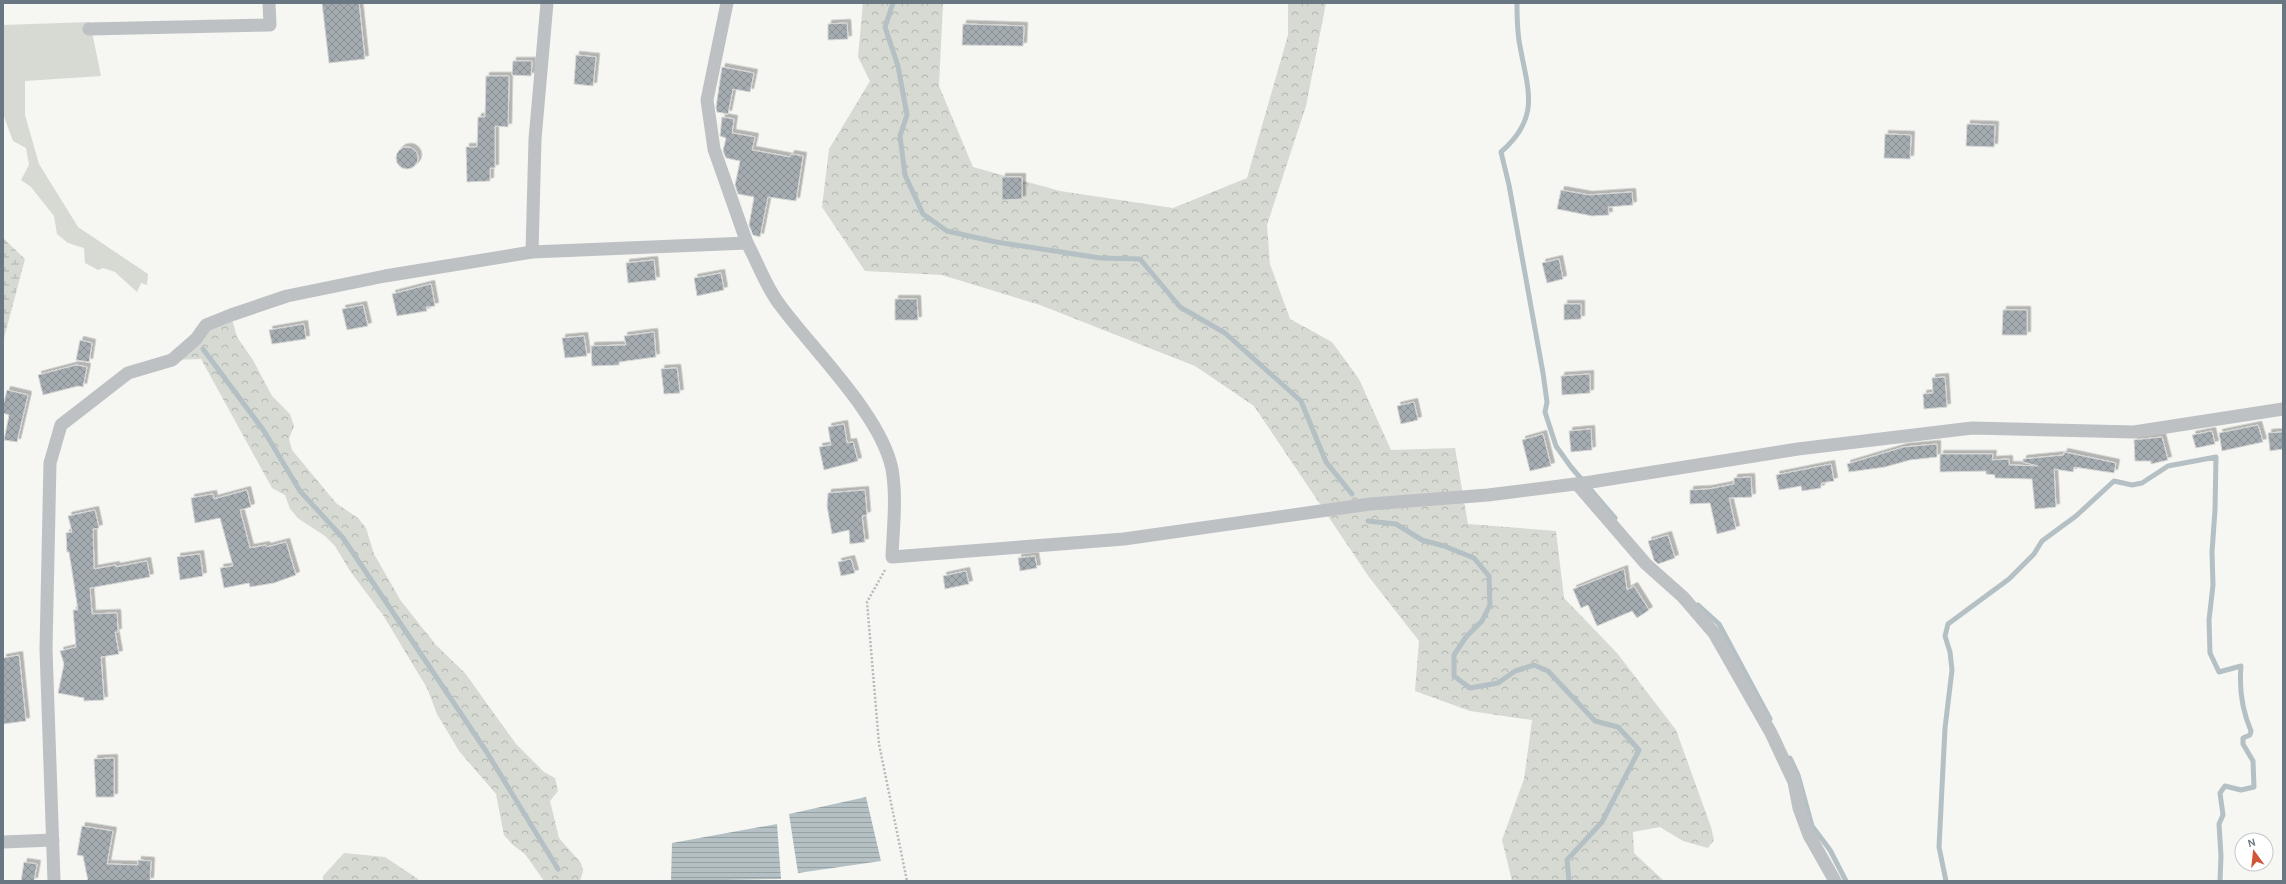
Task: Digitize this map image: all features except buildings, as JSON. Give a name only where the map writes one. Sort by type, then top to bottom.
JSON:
[{"type":"street","points":[[89,29],[270,25],[269,3]]},
{"type":"street","points":[[532,252],[535,139],[547,3]]},
{"type":"street","points":[[727,3],[707,100],[714,150],[747,243],[779,304],[828,364],[877,429],[892,469],[894,503],[892,557],[1077,544],[1370,504],[1488,495],[1577,484],[1798,449],[1972,428],[2134,432],[2283,409]]},
{"type":"street","points":[[54,881],[46,649],[50,463],[61,425],[128,373],[172,360],[196,339],[206,325],[287,296],[378,277],[532,252],[747,243]]},
{"type":"street","points":[[1577,484],[1646,564],[1683,597],[1714,633],[1771,733],[1794,782],[1799,808],[1809,835],[1835,881]]},
{"type":"street","points":[[3,842],[53,840]]},
{"type":"path","points":[[892,557],[867,602],[878,744],[907,881]]},
{"type":"green space","points":[[863,3],[943,3],[939,86],[973,167],[1060,191],[1173,208],[1247,178],[1288,35],[1288,3],[1326,3],[1306,106],[1267,225],[1270,264],[1290,319],[1332,342],[1359,379],[1391,450],[1455,448],[1468,524],[1556,531],[1564,598],[1617,653],[1676,730],[1711,827],[1714,840],[1708,848],[1683,841],[1660,827],[1633,832],[1634,853],[1664,881],[1512,881],[1502,840],[1524,779],[1532,720],[1470,711],[1415,691],[1419,641],[1369,577],[1254,406],[1195,366],[1040,305],[942,275],[865,271],[822,207],[829,149],[870,81],[858,57]]},
{"type":"green space","points":[[90,22],[101,76],[25,81],[25,115],[39,164],[78,227],[148,274],[147,285],[141,283],[137,292],[115,272],[103,268],[98,270],[85,263],[84,248],[68,243],[57,234],[54,216],[31,187],[21,180],[29,165],[26,148],[13,141],[3,114],[3,25]]},
{"type":"green space","points":[[3,238],[25,259],[3,342]]},
{"type":"green space","points":[[231,315],[237,337],[253,360],[272,396],[290,414],[294,426],[289,439],[292,450],[336,503],[358,518],[366,528],[374,554],[401,601],[436,645],[465,673],[516,744],[544,772],[555,778],[558,791],[550,801],[559,838],[581,863],[583,871],[580,881],[544,881],[525,854],[513,845],[504,835],[496,794],[459,751],[437,714],[427,688],[383,615],[350,571],[335,546],[325,536],[299,519],[290,509],[285,495],[272,488],[201,359],[172,360],[184,348]]},
{"type":"green space","points":[[344,853],[385,857],[418,879],[417,881],[323,881],[323,876]]},
{"type":"shaded area","points":[[866,797],[881,861],[798,873],[789,814]]},
{"type":"shaded area","points":[[777,824],[781,879],[671,881],[672,843]]},
{"type":"waterway","points":[[893,3],[885,27],[898,66],[907,115],[900,136],[905,175],[923,214],[947,231],[996,242],[1100,258],[1140,259],[1180,307],[1225,333],[1301,401],[1326,462],[1352,494]]},
{"type":"waterway","points":[[1517,3],[1518,35],[1528,90],[1527,115],[1522,127],[1514,139],[1501,152],[1509,185],[1543,373],[1547,402],[1545,412],[1556,446],[1571,467],[1615,518]]},
{"type":"waterway","points":[[203,349],[264,431],[300,491],[343,538],[486,751],[558,869]]},
{"type":"waterway","points":[[1946,881],[1939,847],[1945,728],[1952,670],[1950,652],[1945,636],[1948,624],[2009,579],[2034,554],[2042,541],[2076,516],[2114,481],[2132,485],[2142,483],[2168,466],[2216,457],[2215,510],[2212,552],[2213,585],[2209,620],[2210,653],[2219,672],[2241,666],[2240,682],[2242,699],[2245,715],[2251,731],[2250,735],[2243,738],[2243,744],[2253,761],[2254,787],[2241,790],[2225,786],[2220,793],[2223,815],[2219,824],[2221,856],[2220,881]]},
{"type":"waterway","points":[[1368,521],[1396,524],[1422,540],[1444,546],[1474,558],[1489,576],[1490,605],[1482,621],[1466,637],[1454,655],[1454,676],[1470,688],[1498,683],[1515,671],[1534,665],[1548,671],[1595,721],[1618,727],[1639,750],[1602,822],[1567,860],[1569,881]]},
{"type":"waterway","points":[[1698,605],[1719,624],[1770,719]]},
{"type":"waterway","points":[[1790,758],[1798,775],[1812,826],[1830,850],[1846,881]]}]
